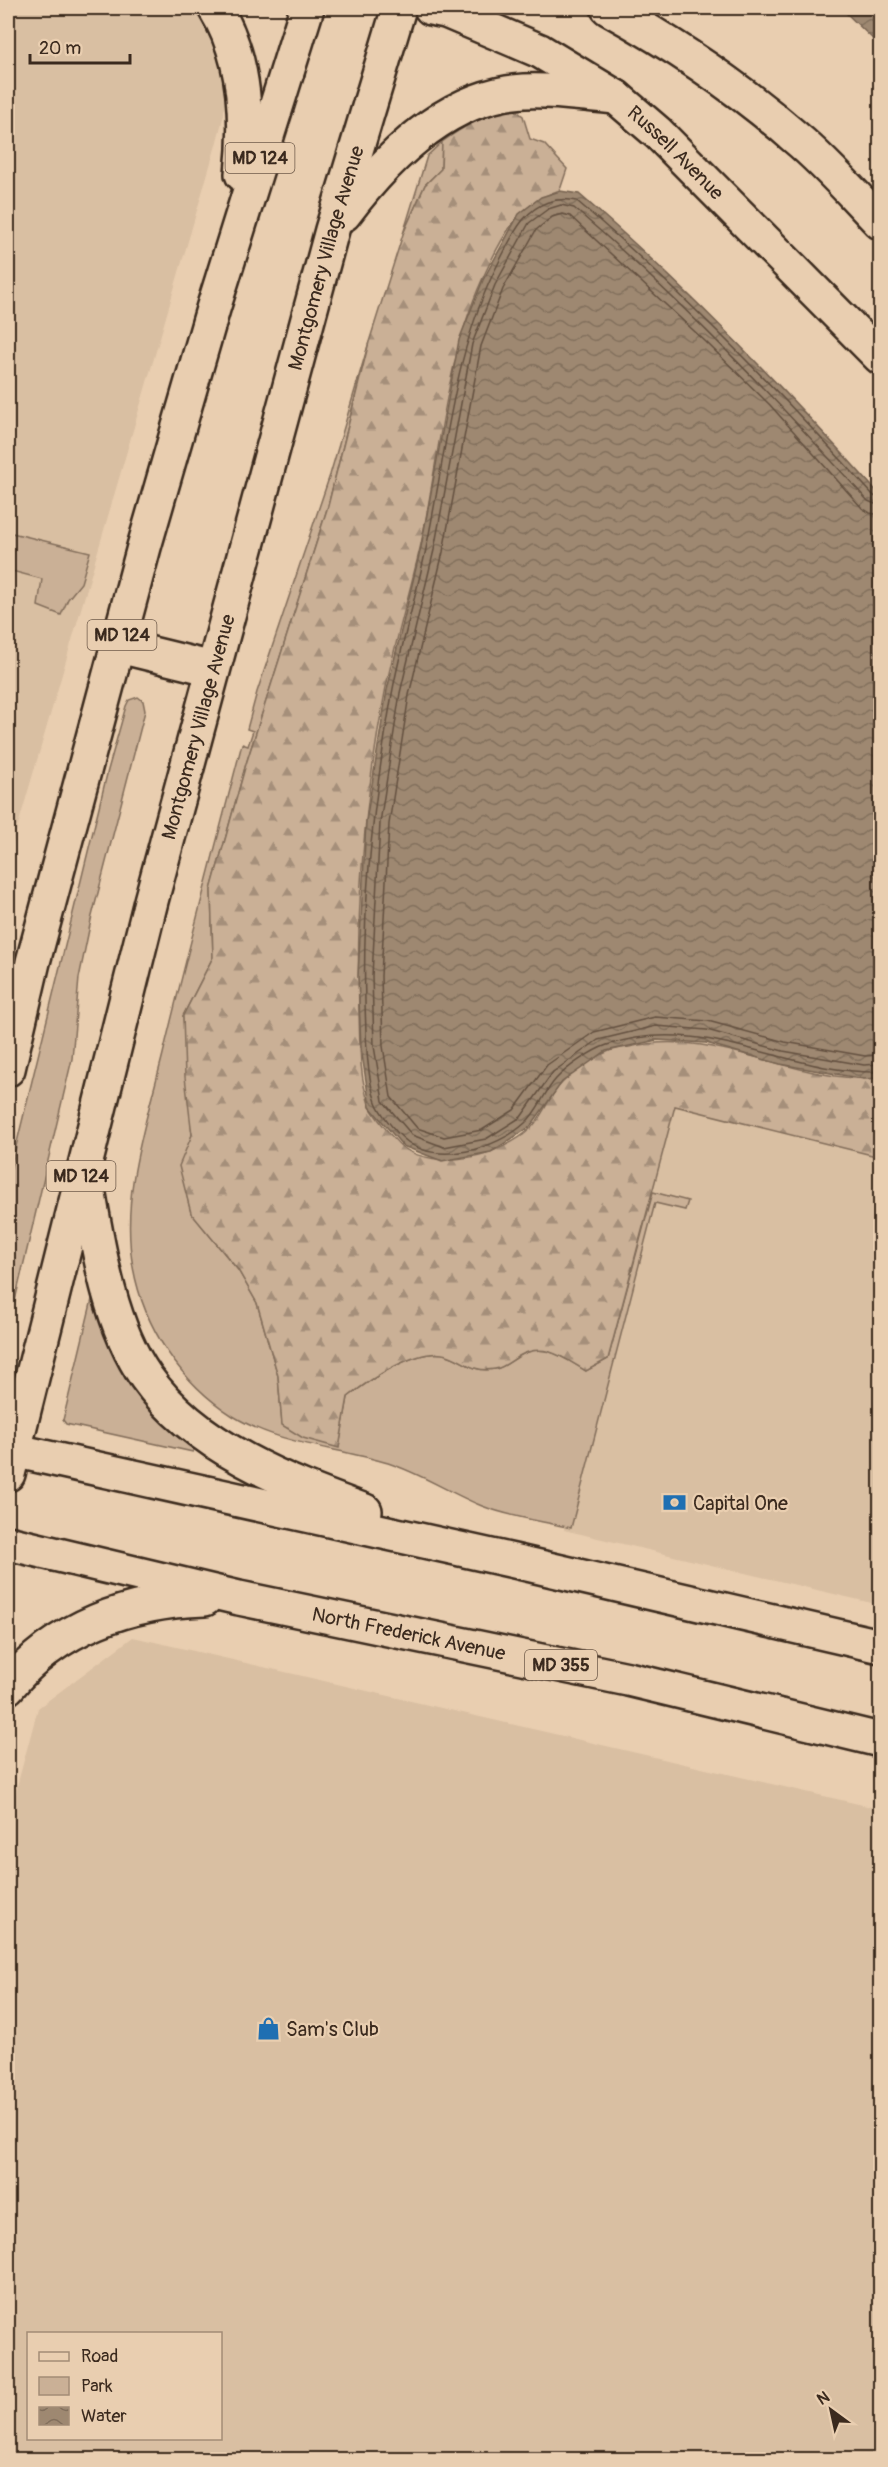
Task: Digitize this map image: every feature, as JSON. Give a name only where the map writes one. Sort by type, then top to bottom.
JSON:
[{"type":"main road","points":[[214,8],[223,21],[242,80],[245,152],[236,234]]},
{"type":"main road","name":"MD 124","points":[[8,1068],[33,962],[144,547],[236,234],[307,8]]},
{"type":"main road","name":"Montgomery Village Avenue","points":[[9,1458],[213,669],[332,230],[399,8]]},
{"type":"main road","name":"Russell Avenue","points":[[431,8],[457,15],[540,51],[616,98],[658,133],[880,357]]},
{"type":"main road","points":[[608,8],[670,43],[738,89],[798,139],[880,222]]},
{"type":"main road","points":[[332,230],[374,175],[419,135],[457,109],[489,96],[524,91],[616,98]]},
{"type":"main road","points":[[119,646],[213,669]]},
{"type":"main road","points":[[84,1163],[94,1223],[120,1326],[146,1376],[177,1412],[231,1452],[317,1493],[514,1561]]},
{"type":"main road","points":[[9,1458],[514,1561],[880,1646]]},
{"type":"main road","name":"North Frederick Avenue","points":[[8,1543],[239,1598],[628,1679],[880,1740]]},
{"type":"main road","points":[[8,1687],[18,1674],[50,1647],[95,1622],[131,1607],[165,1602],[239,1598]]},
{"type":"shaded area","points":[[8,8],[198,8],[219,50],[226,80],[224,114],[216,145],[8,860]]},
{"type":"shaded area","points":[[675,1105],[880,1157],[880,1605],[564,1530]]},
{"type":"shaded area","points":[[133,1637],[880,1809],[880,2459],[8,2459],[8,1820],[38,1708]]},
{"type":"green space","points":[[514,109],[523,116],[530,139],[544,144],[567,169],[560,190],[532,204],[521,214],[503,238],[470,310],[452,376],[421,544],[386,687],[367,808],[359,931],[361,1058],[363,1082],[369,1104],[394,1139],[416,1155],[433,1159],[469,1157],[487,1153],[519,1138],[536,1123],[562,1083],[577,1070],[601,1055],[618,1049],[662,1043],[693,1044],[724,1049],[817,1073],[848,1078],[880,1078],[880,1157],[675,1106],[608,1359],[586,1371],[554,1353],[537,1350],[519,1356],[501,1367],[487,1370],[475,1368],[447,1355],[422,1355],[394,1366],[348,1397],[339,1448],[303,1438],[282,1425],[278,1376],[257,1303],[238,1270],[191,1213],[179,1166],[192,1135],[185,1077],[183,1016],[213,957],[211,890],[246,764],[328,506],[369,342],[403,234],[425,185],[441,169],[442,142],[476,121]]},
{"type":"green space","points":[[442,142],[441,169],[425,185],[403,234],[427,156]]},
{"type":"green space","points":[[369,342],[328,506],[246,764],[211,890],[213,957],[183,1016],[192,1135],[180,1166],[191,1213],[238,1270],[257,1303],[278,1376],[282,1424],[339,1447],[348,1397],[394,1366],[422,1355],[447,1355],[475,1368],[487,1370],[501,1367],[519,1356],[536,1350],[553,1353],[586,1371],[608,1359],[653,1192],[688,1201],[685,1210],[655,1203],[571,1528],[493,1510],[400,1467],[289,1439],[251,1426],[233,1416],[197,1387],[168,1352],[146,1311],[133,1267],[130,1240],[132,1187],[143,1133],[192,937],[242,744],[248,746],[253,731],[247,729],[257,692],[330,475]]},
{"type":"green space","points":[[8,532],[90,552],[81,583],[68,599],[61,615],[38,606],[42,579],[8,570]]},
{"type":"green space","points":[[138,697],[143,701],[145,711],[91,920],[79,978],[72,1059],[8,1330],[8,1179],[108,770],[126,706],[129,700]]},
{"type":"green space","points":[[93,1295],[155,1412],[193,1447],[193,1452],[66,1424],[63,1420]]},
{"type":"water","points":[[841,8],[880,8],[880,46]]},
{"type":"water","points":[[560,191],[579,194],[697,302],[808,416],[880,495],[880,1078],[864,1079],[780,1064],[706,1043],[657,1040],[606,1051],[562,1082],[530,1127],[491,1152],[442,1161],[403,1146],[370,1107],[361,1048],[358,976],[366,822],[387,690],[421,547],[459,340],[483,280],[519,214],[541,197]]},
{"type":"place","name":"Capital One","points":[[675,1503]]},
{"type":"place","name":"Sam's Club","points":[[268,2029]]}]
